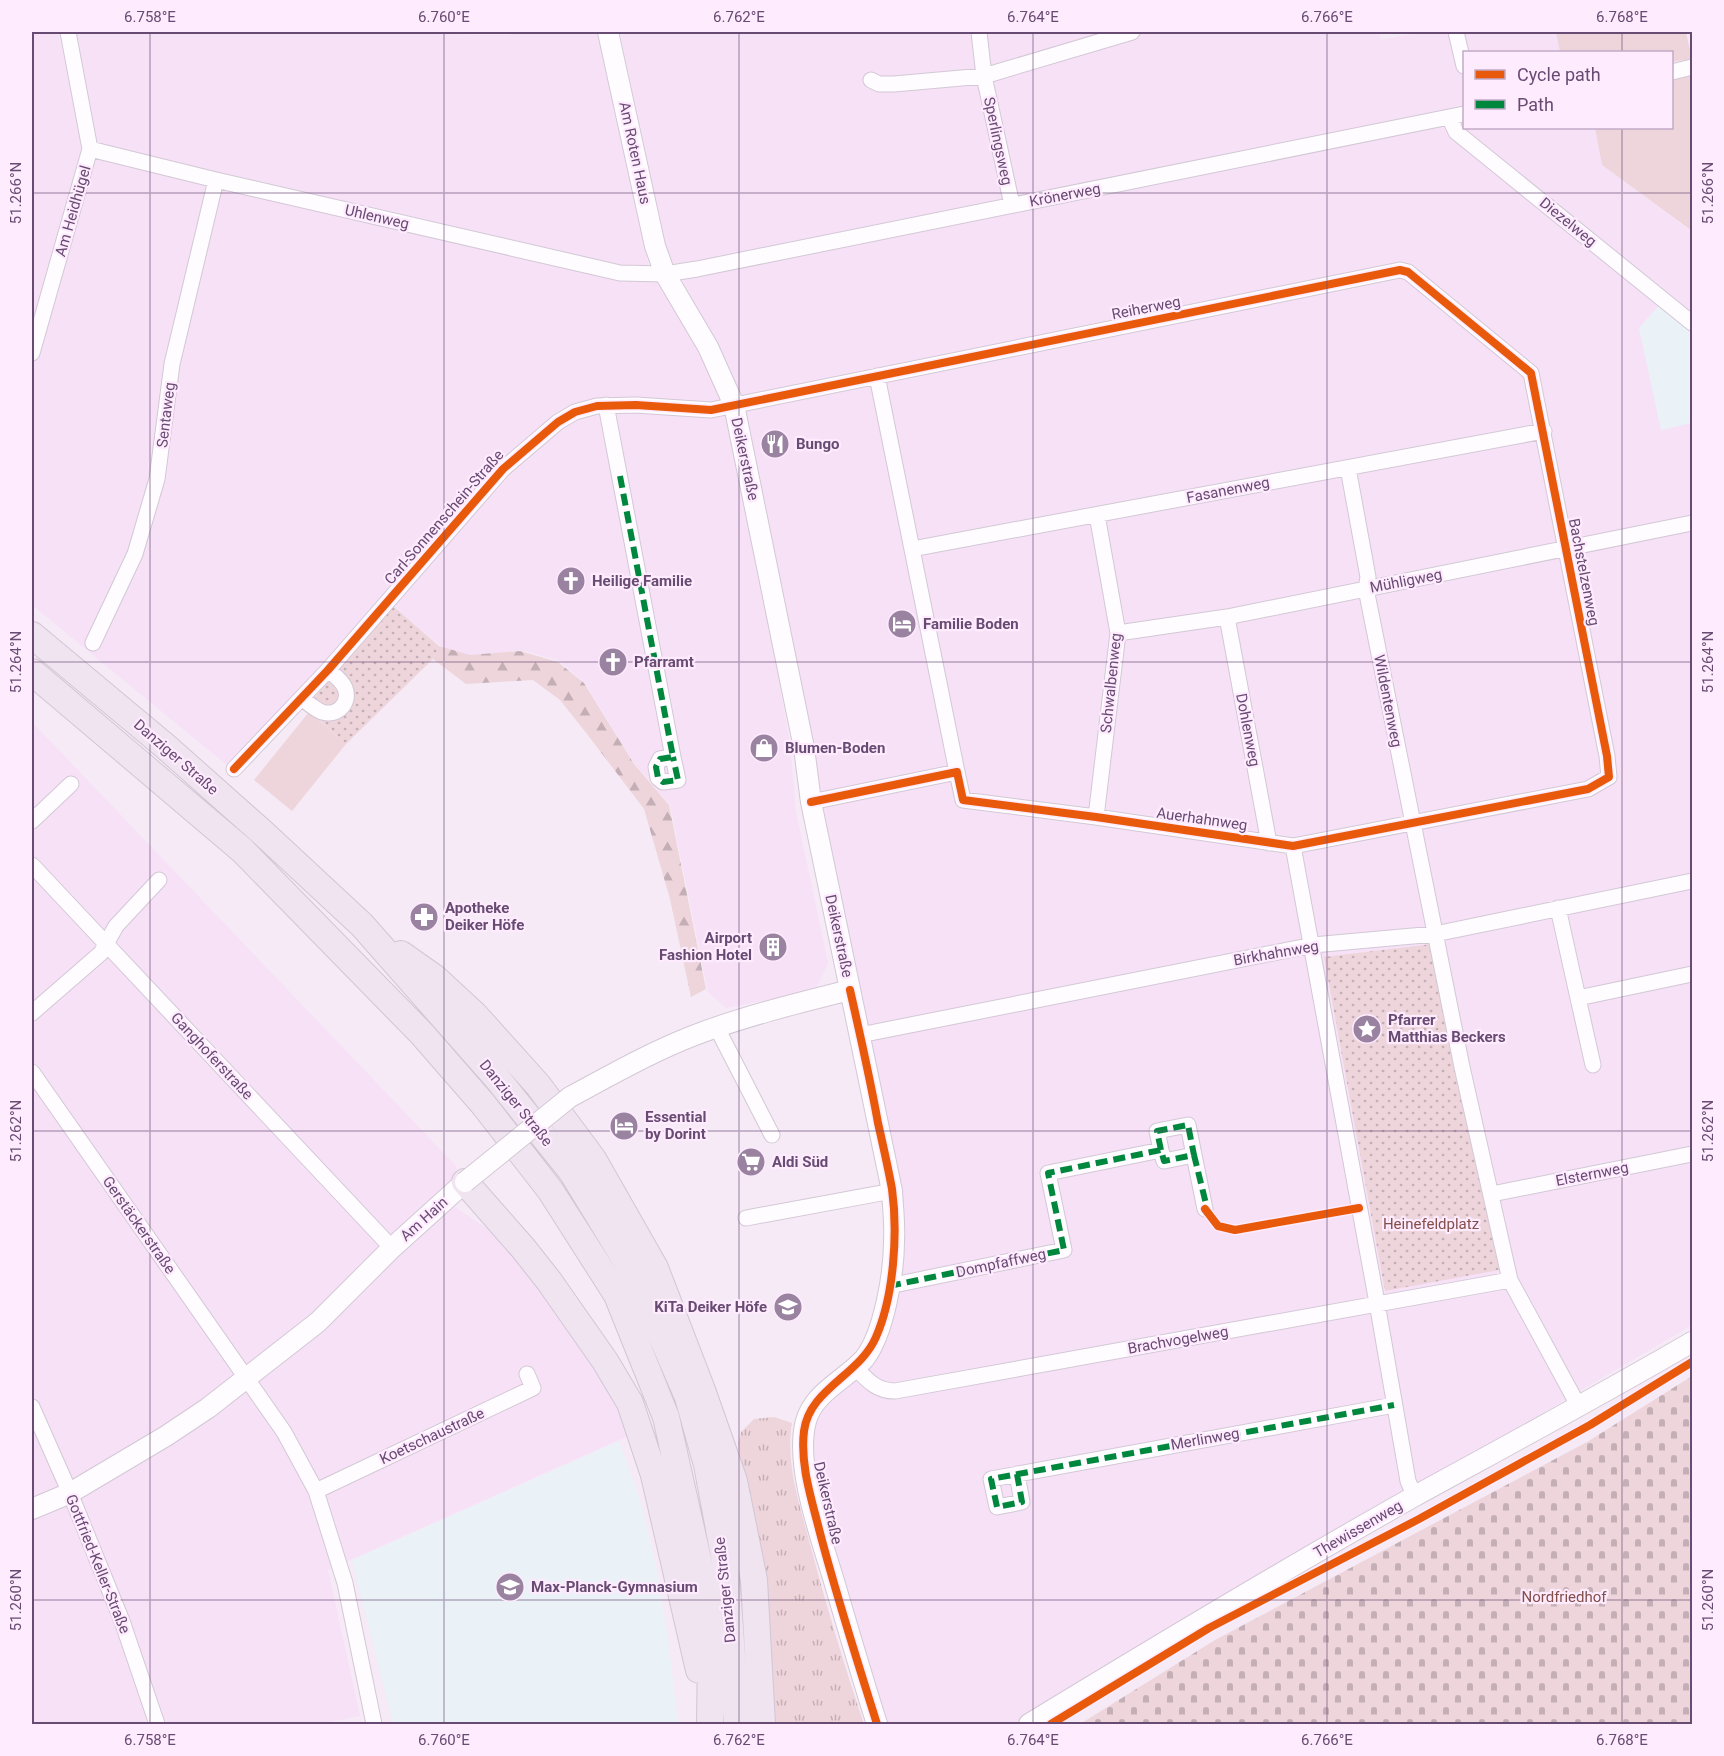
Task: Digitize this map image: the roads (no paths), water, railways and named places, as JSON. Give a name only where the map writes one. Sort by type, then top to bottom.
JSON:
[{"type":"highway","name":"Danziger Straße","points":[[32,635],[165,746],[362,925],[496,1077],[572,1172],[636,1277],[688,1397],[707,1465],[725,1561],[737,1725]]},
{"type":"highway","name":"Danziger Straße","points":[[32,672],[242,850],[422,1034],[483,1104],[550,1190],[617,1295],[666,1417],[699,1564],[711,1652],[710,1721]]},
{"type":"highway","points":[[362,925],[435,978],[475,1015],[520,1063],[593,1160],[655,1268],[734,1480],[754,1580],[762,1725]]},
{"type":"highway","points":[[465,1182],[549,1281],[605,1361],[630,1403],[654,1475],[710,1721]]},
{"type":"street","name":"Am Heidhügel","points":[[32,353],[90,149],[69,32]]},
{"type":"street","name":"Am Roten Haus","points":[[608,32],[655,246],[665,274]]},
{"type":"street","name":"Sperlingsweg","points":[[980,32],[984,76],[1012,205]]},
{"type":"street","points":[[984,76],[1131,32]]},
{"type":"street","points":[[1456,32],[1463,62]]},
{"type":"street","points":[[1673,72],[1692,67]]},
{"type":"street","name":"Sperlingsweg","points":[[871,80],[879,84],[894,84],[984,76]]},
{"type":"street","name":"Krönerweg","points":[[665,274],[1457,116]]},
{"type":"street","name":"Diezelweg","points":[[1457,116],[1456,132],[1692,323]]},
{"type":"street","name":"Uhlenweg","points":[[90,149],[620,273],[665,274]]},
{"type":"street","name":"Sentaweg","points":[[93,643],[135,554],[157,479],[172,364],[216,180]]},
{"type":"street","name":"Reiherweg","points":[[734,405],[1400,270],[1408,272],[1530,371]]},
{"type":"street","name":"Deikerstraße","points":[[665,274],[708,347],[734,405],[804,748],[811,802],[892,1191],[894,1242],[881,1326],[869,1352],[855,1367],[831,1386],[813,1407],[805,1423],[802,1447],[804,1468],[823,1544],[877,1725]]},
{"type":"street","name":"Bachstelzenweg","points":[[1530,371],[1544,432],[1607,756],[1609,777]]},
{"type":"street","points":[[811,802],[957,772],[877,376]]},
{"type":"street","points":[[606,405],[673,757]]},
{"type":"street","name":"Carl-Sonnenschein-Straße","points":[[234,770],[328,670],[503,469],[517,455],[566,417],[586,408],[606,405],[711,410],[734,405]]},
{"type":"street","name":"Fasanenweg","points":[[912,549],[1544,432]]},
{"type":"street","name":"Wildentenweg","points":[[1348,468],[1368,577],[1366,589],[1435,934]]},
{"type":"street","name":"Schwalbenweg","points":[[1096,817],[1118,633],[1097,514]]},
{"type":"street","name":"Mühligweg","points":[[1118,633],[1227,617],[1692,523]]},
{"type":"street","name":"Dohlenweg","points":[[1227,617],[1269,843]]},
{"type":"street","points":[[302,698],[324,713],[331,714],[344,706],[347,693],[345,686],[328,670]]},
{"type":"street","name":"Auerhahnweg","points":[[957,772],[963,800],[1293,846],[1588,789],[1609,777]]},
{"type":"street","points":[[32,821],[71,784]]},
{"type":"street","points":[[1293,846],[1313,945],[1407,1481],[1414,1497]]},
{"type":"street","name":"Ganghoferstraße","points":[[32,865],[392,1248]]},
{"type":"street","points":[[32,1013],[101,953],[116,926],[159,880]]},
{"type":"street","name":"Birkhahnweg","points":[[860,1035],[1313,945],[1435,934],[1692,881]]},
{"type":"street","points":[[1558,908],[1593,1065]]},
{"type":"street","points":[[1435,934],[1510,1280],[1579,1407]]},
{"type":"street","points":[[1578,998],[1692,974]]},
{"type":"street","name":"Am Hain","points":[[32,1509],[69,1492],[166,1436],[247,1378],[318,1322],[392,1248],[465,1182],[570,1097],[645,1057],[717,1028],[771,1010],[850,990]]},
{"type":"street","points":[[717,1028],[772,1135]]},
{"type":"street","name":"Gerstäckerstraße","points":[[32,1072],[247,1378]]},
{"type":"street","points":[[1194,1155],[1164,1161],[1157,1131],[1188,1125],[1205,1209]]},
{"type":"street","name":"Dompfaffweg","points":[[889,1286],[1064,1250],[1048,1173],[1161,1150]]},
{"type":"street","name":"Elsternweg","points":[[1492,1194],[1692,1154]]},
{"type":"street","points":[[746,1218],[892,1191]]},
{"type":"street","name":"Brachvogelweg","points":[[855,1367],[873,1386],[885,1391],[895,1391],[1510,1280]]},
{"type":"street","name":"Thewissenweg","points":[[1029,1725],[1208,1615],[1692,1342]]},
{"type":"street","name":"Koetschaustraße","points":[[316,1491],[533,1388],[527,1374]]},
{"type":"street","points":[[247,1378],[284,1432],[316,1491],[345,1583],[374,1725]]},
{"type":"street","name":"Merlinweg","points":[[1017,1474],[1394,1405]]},
{"type":"street","name":"Gottfried-Keller-Straße","points":[[32,1407],[122,1621],[157,1725]]},
{"type":"place","name":"Bungo","points":[[775,444]]},
{"type":"place","name":"Heilige Familie","points":[[571,581]]},
{"type":"place","name":"Familie Boden","points":[[902,624]]},
{"type":"place","name":"Pfarramt","points":[[613,662]]},
{"type":"place","name":"Blumen-Boden","points":[[764,748]]},
{"type":"place","name":"Apotheke Deiker Höfe","points":[[424,917]]},
{"type":"place","name":"Airport Fashion Hotel","points":[[773,947]]},
{"type":"place","name":"Pfarrer Matthias Beckers","points":[[1367,1029]]},
{"type":"place","name":"Essential by Dorint","points":[[624,1126]]},
{"type":"place","name":"Aldi Süd","points":[[751,1162]]},
{"type":"place","name":"KiTa Deiker Höfe","points":[[788,1307]]},
{"type":"place","name":"Max-Planck-Gymnasium","points":[[510,1587]]},
{"type":"park label","name":"Heinefeldplatz","points":[[1431,1224]]},
{"type":"park label","name":"Nordfriedhof","points":[[1564,1597]]}]
